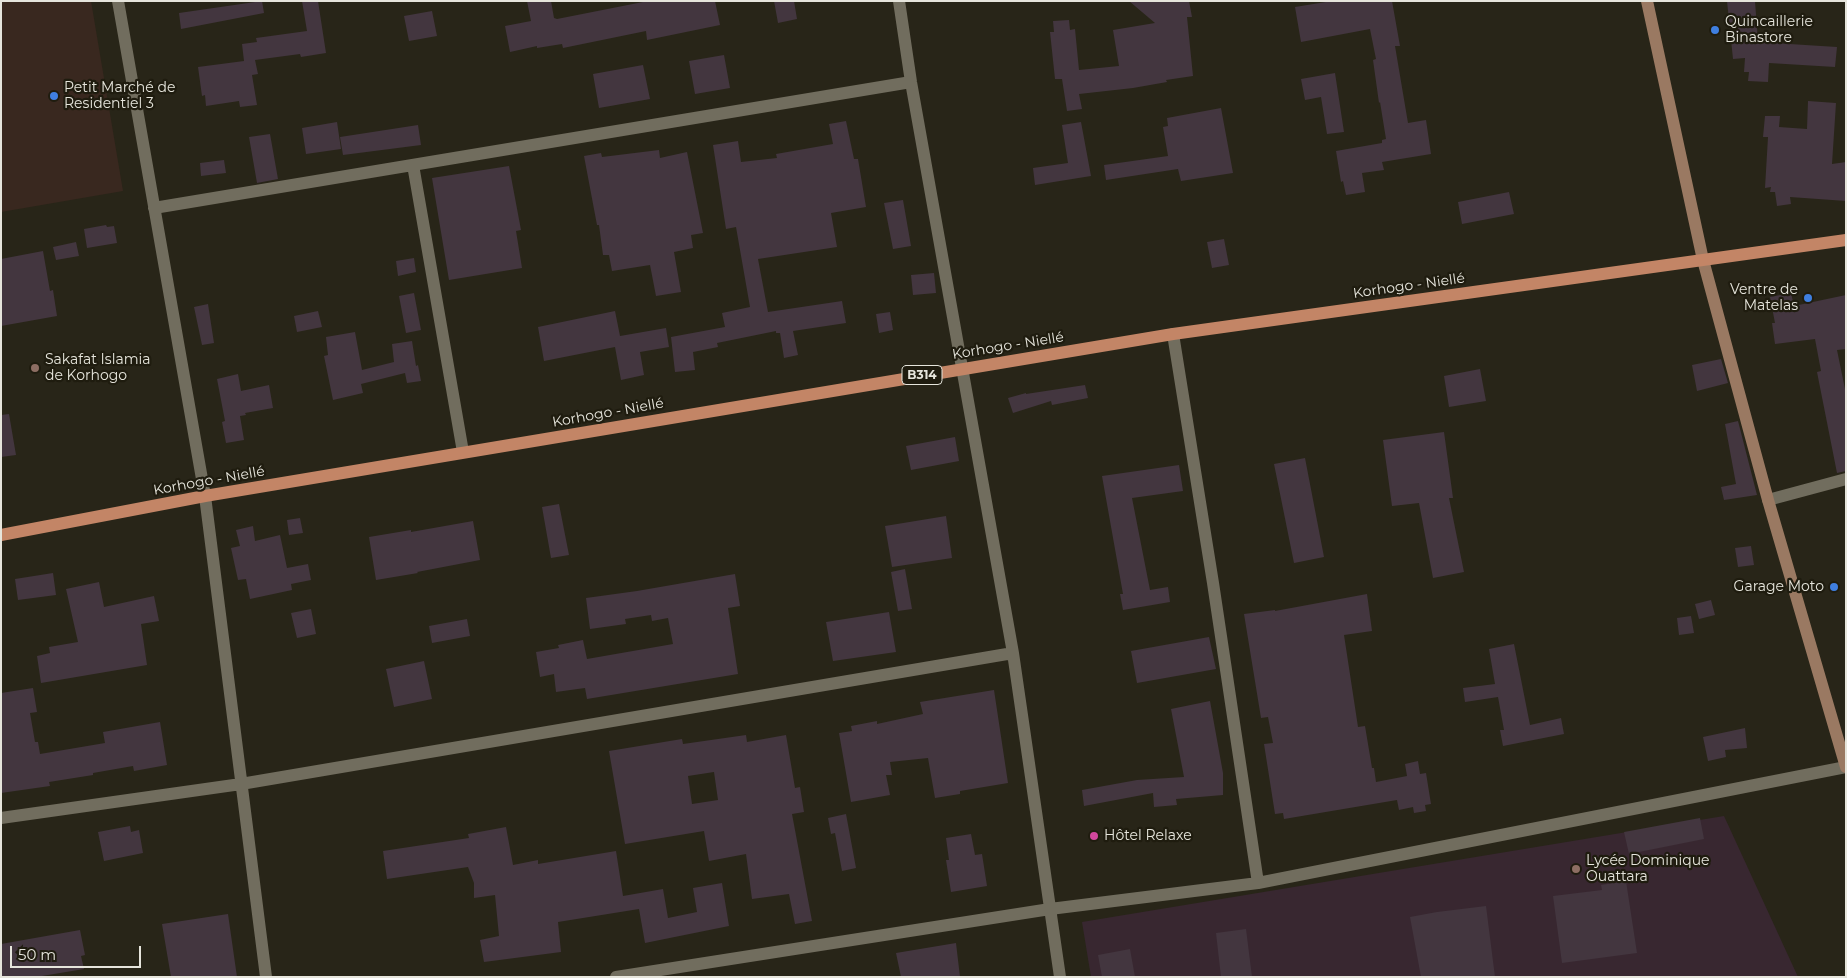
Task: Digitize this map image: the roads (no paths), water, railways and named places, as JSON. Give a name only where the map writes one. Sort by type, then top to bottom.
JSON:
[{"type":"main road","name":"Korhogo - Niellé","points":[[1,534],[204,496],[1173,334],[1846,240]]},
{"type":"street","points":[[118,1],[204,496],[266,977]]},
{"type":"street","points":[[899,1],[911,82],[1013,653],[1060,977]]},
{"type":"street","points":[[616,977],[1050,909],[1258,883],[1846,767],[1768,500],[1703,260],[1648,1]]},
{"type":"street","points":[[154,208],[911,82]]},
{"type":"street","points":[[413,165],[464,452]]},
{"type":"street","points":[[1173,334],[1213,582],[1258,883]]},
{"type":"street","points":[[1768,500],[1846,479]]},
{"type":"street","points":[[1,818],[241,784],[1013,653]]},
{"type":"place","name":"Quincaillerie Binastore","points":[[1715,30]]},
{"type":"place","name":"Petit Marché de Residentiel 3","points":[[54,96]]},
{"type":"place","name":"Ventre de Matelas","points":[[1808,298]]},
{"type":"place","name":"Sakafat Islamia de Korhogo","points":[[35,368]]},
{"type":"place","name":"Garage Moto","points":[[1834,587]]},
{"type":"place","name":"Hôtel Relaxe","points":[[1094,836]]},
{"type":"place","name":"Lycée Dominique Ouattara","points":[[1576,869]]}]
